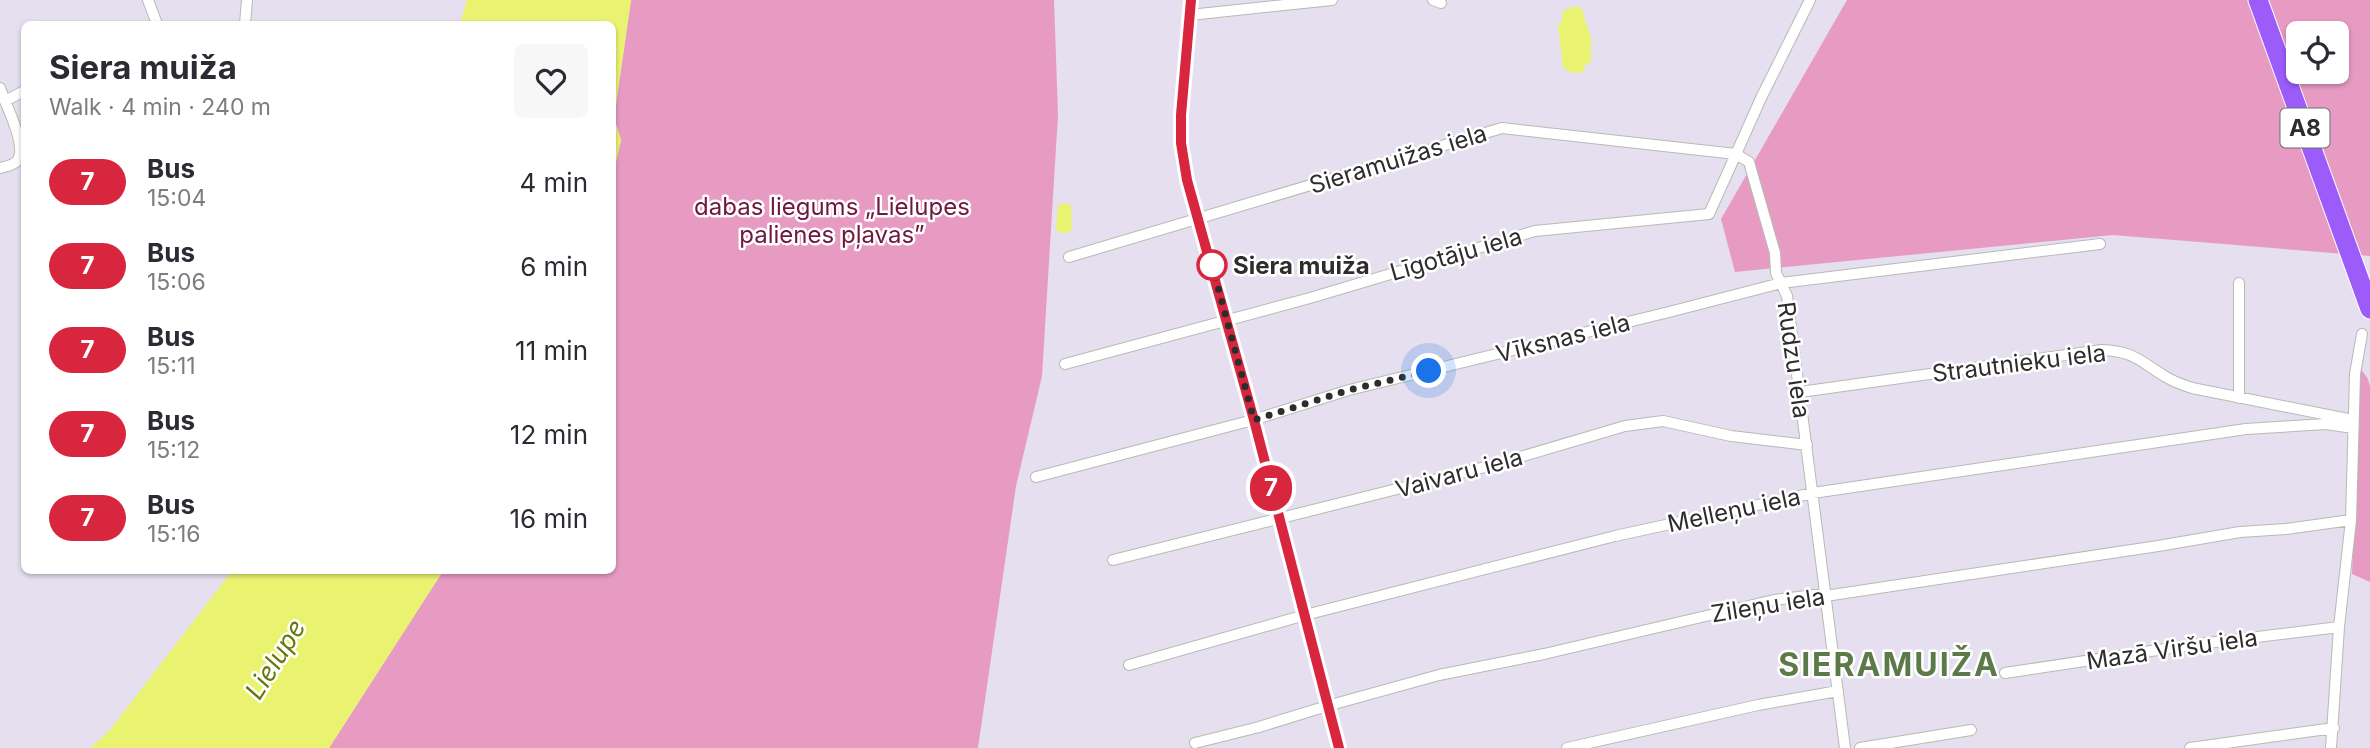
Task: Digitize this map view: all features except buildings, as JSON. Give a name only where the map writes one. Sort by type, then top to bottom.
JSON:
[{"type":"highway","name":"A8","points":[[2258,0],[2370,309]]},
{"type":"street","points":[[148,0],[156,21]]},
{"type":"street","points":[[245,21],[247,0]]},
{"type":"street","points":[[1191,0],[1181,115],[1181,143],[1187,180],[1254,420],[1339,748]]},
{"type":"street","points":[[1190,15],[1332,0]]},
{"type":"street","points":[[1736,154],[1810,0]]},
{"type":"street","points":[[0,88],[21,143]]},
{"type":"street","points":[[5,100],[21,93]]},
{"type":"street","name":"Sieramuižas iela","points":[[1069,257],[1502,128],[1736,154]]},
{"type":"street","points":[[0,168],[15,163],[21,152]]},
{"type":"street","name":"Rudzu iela","points":[[1736,154],[1749,162],[1775,253],[1776,273],[1787,296],[1845,748]]},
{"type":"street","name":"Līgotāju iela","points":[[1065,364],[1227,321],[1535,231],[1709,214],[1736,154]]},
{"type":"street","name":"Vīksnas iela","points":[[1036,477],[1254,420],[1349,390],[1669,312],[1780,282],[2100,244]]},
{"type":"street","points":[[2239,284],[2239,398]]},
{"type":"street","points":[[2332,748],[2339,627],[2351,520],[2355,374],[2362,334]]},
{"type":"street","name":"Strautnieku iela","points":[[1800,392],[2102,350],[2120,351],[2145,362],[2167,378],[2192,388],[2353,424]]},
{"type":"street","name":"Vaivaru iela","points":[[1113,560],[1493,465],[1625,426],[1663,421],[1731,436],[1807,445]]},
{"type":"street","name":"Melleņu iela","points":[[1129,665],[1305,615],[1615,536],[1812,493],[2246,429],[2353,424]]},
{"type":"street","name":"Zileņu iela","points":[[1195,744],[1439,675],[1544,654],[1774,600],[1825,595],[2240,532],[2351,520]]},
{"type":"street","name":"Mazā Viršu iela","points":[[2005,673],[2191,645],[2339,627]]},
{"type":"street","points":[[1567,748],[1758,705],[1838,691]]},
{"type":"street","points":[[2190,748],[2334,728]]},
{"type":"street","points":[[1860,748],[1971,730]]},
{"type":"green space","name":"dabas liegums „Lielupes palienes pļavas”","points":[[631,0],[1054,0],[1058,115],[1042,376],[1016,486],[978,748],[329,748],[441,574],[616,574],[616,160],[621,140],[616,124],[616,104]]},
{"type":"green space","points":[[1847,0],[2370,0],[2370,256],[2113,235],[1735,272],[1721,219]]},
{"type":"green space","points":[[2359,366],[2370,387],[2370,582],[2352,574]]},
{"type":"water","points":[[467,0],[631,0],[616,104],[616,21],[461,21]]},
{"type":"water","points":[[1581,7],[1591,38],[1591,62],[1585,65],[1584,72],[1573,73],[1563,68],[1558,25],[1562,21],[1563,11]]},
{"type":"water","points":[[616,124],[621,140],[616,162]]},
{"type":"water","points":[[1062,203],[1071,205],[1072,228],[1065,233],[1056,230],[1058,206]]},
{"type":"water","name":"Lielupe","points":[[230,574],[441,574],[329,748],[90,748],[110,730]]},
{"type":"bus line","name":"7","points":[[1191,0],[1181,115],[1181,143],[1187,180],[1254,420],[1339,748]]},
{"type":"place","name":"Siera muiža","points":[[1212,265]]},
{"type":"district","name":"SIERAMUIŽA","points":[[1889,664]]},
{"type":"route","points":[[1212,265],[1254,420],[1349,390],[1429,371]]}]
